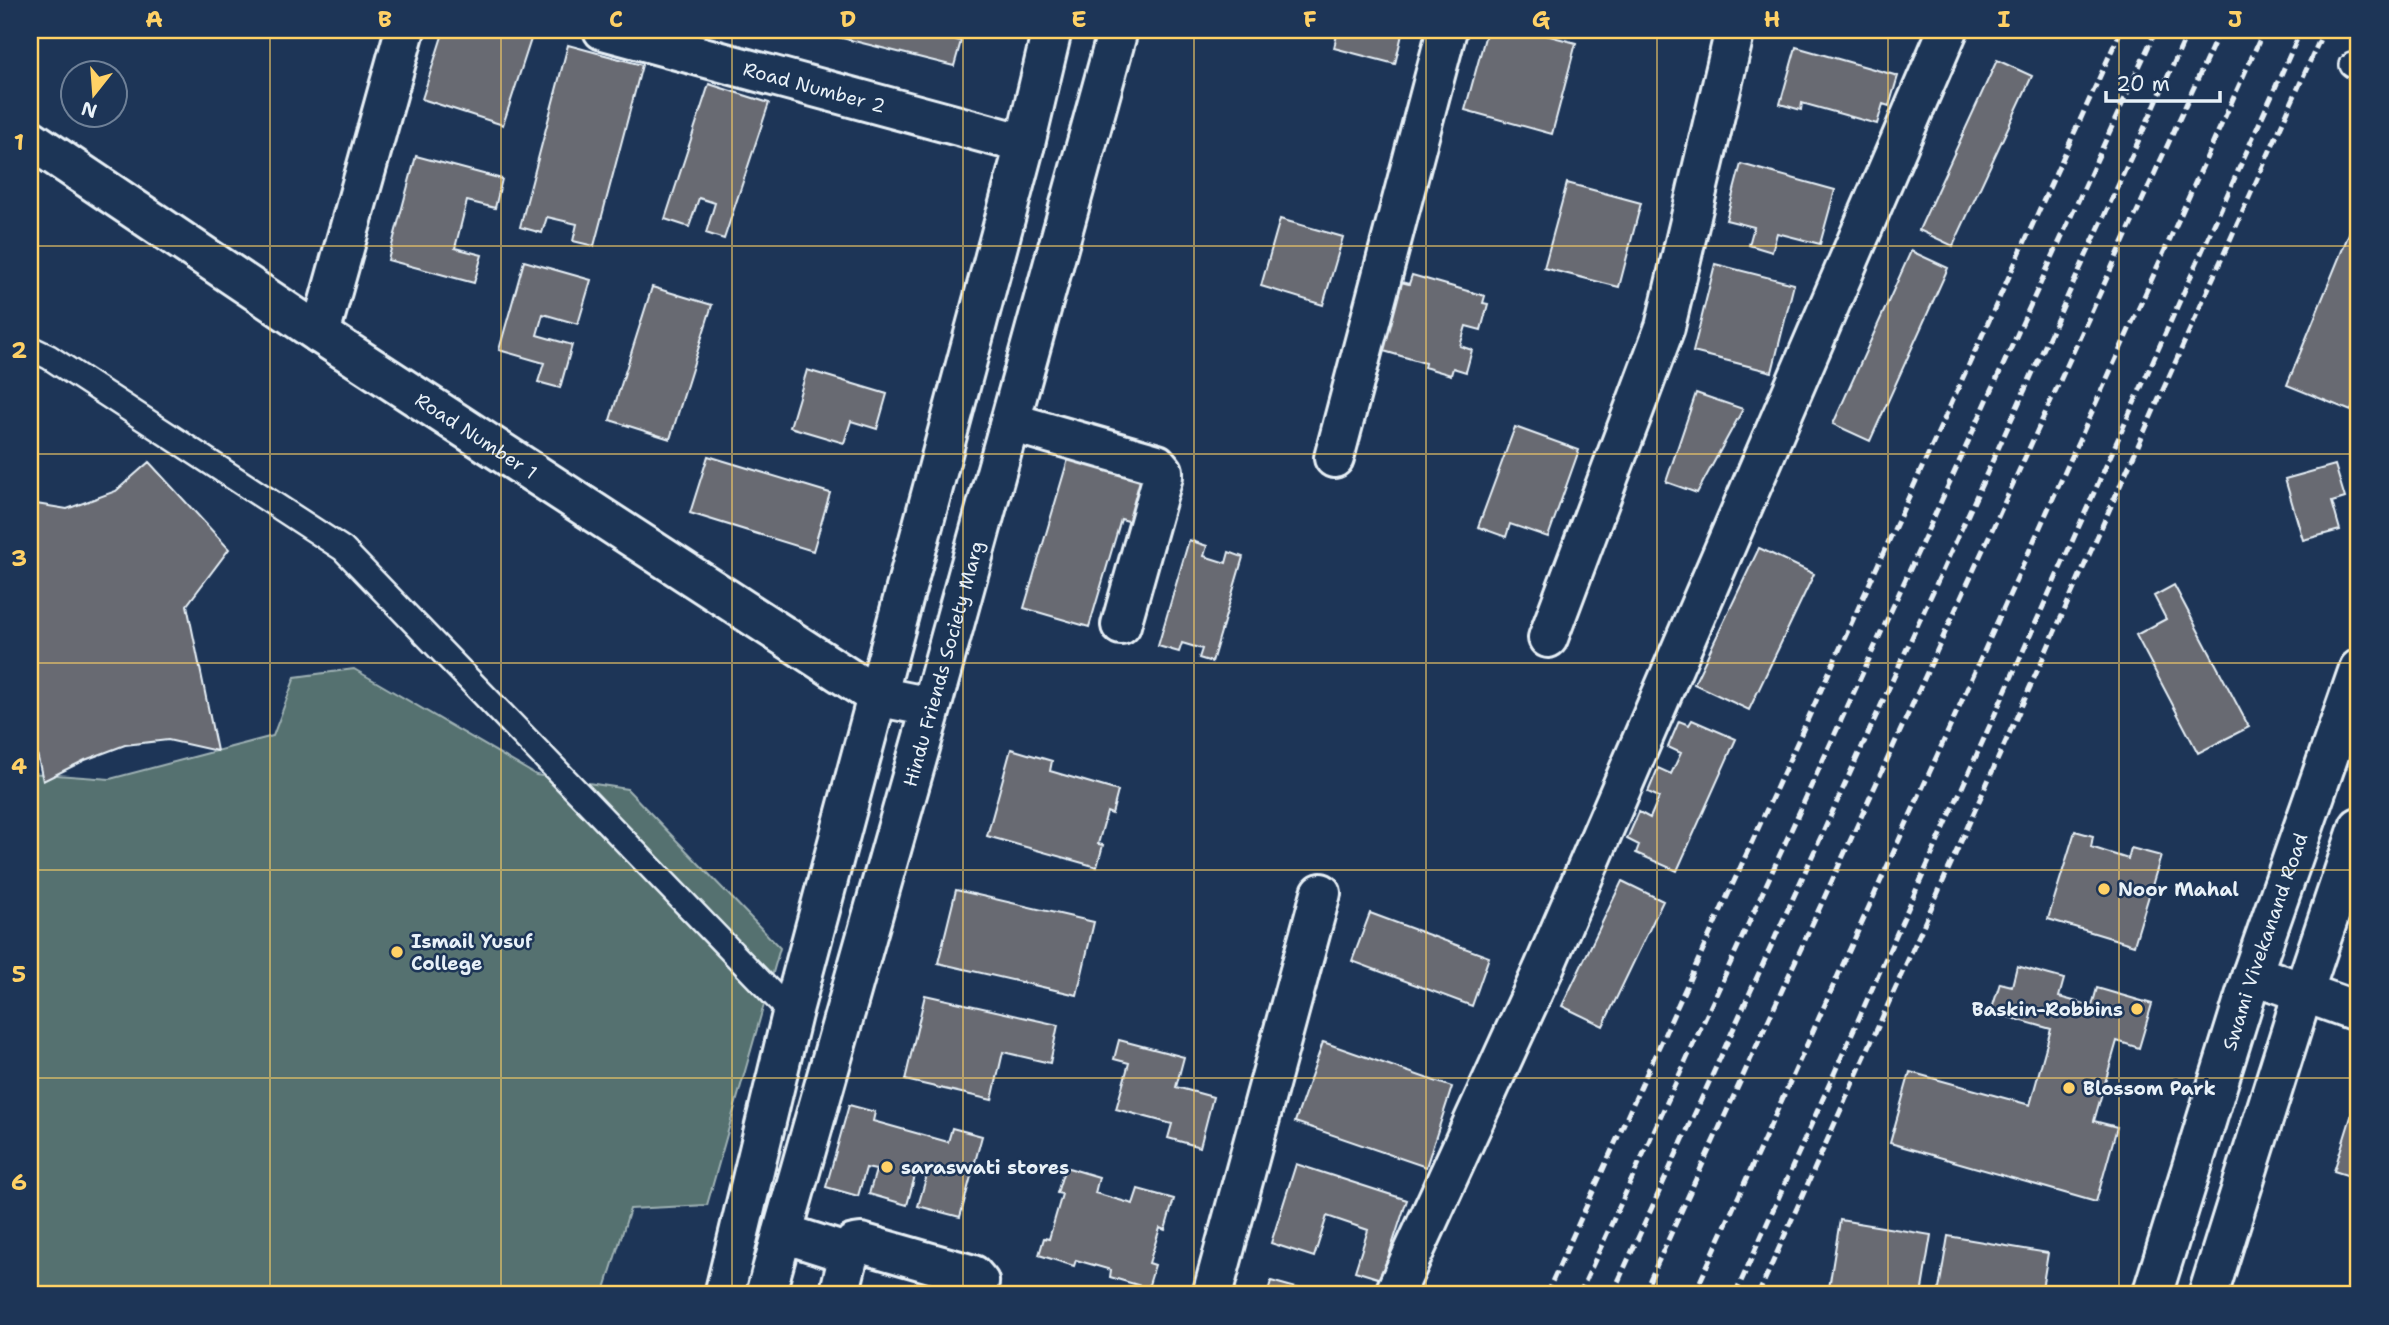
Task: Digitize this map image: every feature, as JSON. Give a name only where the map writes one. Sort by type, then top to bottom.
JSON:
[{"type":"street","points":[[320,334],[405,30]]},
{"type":"street","name":"Road Number 2","points":[[603,30],[1025,144]]},
{"type":"street","points":[[724,1295],[792,1014],[1025,144],[1052,30]]},
{"type":"street","name":"Hindu Friends Society Marg","points":[[765,1295],[932,707],[1118,30]]},
{"type":"street","points":[[1334,458],[1447,30]]},
{"type":"street","points":[[1548,638],[1665,327],[1735,30]]},
{"type":"street","points":[[1394,1295],[1543,971],[1948,30]]},
{"type":"street","name":"Road Number 1","points":[[30,139],[320,334],[876,696],[932,707]]},
{"type":"street","points":[[1010,422],[1161,467],[1163,476],[1121,625]]},
{"type":"street","name":"Swami Vivekanand Road","points":[[2152,1295],[2252,974],[2359,669]]},
{"type":"street","points":[[2208,1295],[2303,992],[2359,827]]},
{"type":"street","points":[[1212,1295],[1321,893]]},
{"type":"street","points":[[2252,974],[2359,1012]]},
{"type":"street","points":[[783,1233],[849,1254]]},
{"type":"street","points":[[839,1295],[849,1254],[854,1244],[861,1243],[973,1275],[979,1282],[975,1295]]},
{"type":"lane","points":[[30,348],[49,357],[343,549],[792,1014]]},
{"type":"green space","points":[[354,669],[536,775],[627,789],[780,948],[707,1205],[630,1209],[603,1295],[30,1295],[30,773],[110,779],[273,736],[295,677]]},
{"type":"building","points":[[444,30],[522,30],[533,33],[503,125],[422,99]]},
{"type":"building","points":[[810,30],[949,30],[947,38],[961,41],[954,66]]},
{"type":"building","points":[[1338,30],[1403,30],[1395,64],[1334,48]]},
{"type":"building","points":[[1487,30],[1527,30],[1576,43],[1552,134],[1465,110]]},
{"type":"building","points":[[568,45],[642,65],[594,246],[573,241],[577,224],[547,217],[542,233],[520,227]]},
{"type":"building","points":[[1796,47],[1898,76],[1889,106],[1883,104],[1877,124],[1802,103],[1801,110],[1780,104]]},
{"type":"building","points":[[1997,60],[2032,76],[1953,246],[1919,230]]},
{"type":"building","points":[[709,84],[769,103],[724,239],[706,233],[715,203],[699,198],[689,227],[665,219]]},
{"type":"building","points":[[416,156],[502,179],[495,208],[467,201],[455,248],[482,255],[474,283],[388,260]]},
{"type":"building","points":[[1741,164],[1835,190],[1820,244],[1777,233],[1772,252],[1749,245],[1754,227],[1726,220]]},
{"type":"building","points":[[1567,183],[1641,203],[1619,287],[1544,268]]},
{"type":"building","points":[[2359,209],[2359,392],[2351,411],[2287,385]]},
{"type":"building","points":[[1280,219],[1343,237],[1323,305],[1261,286]]},
{"type":"building","points":[[1911,251],[1948,268],[1870,441],[1833,424]]},
{"type":"building","points":[[524,261],[591,280],[578,324],[543,314],[537,335],[572,345],[560,388],[538,382],[544,363],[499,350]]},
{"type":"building","points":[[1715,264],[1794,284],[1772,372],[1693,352]]},
{"type":"building","points":[[1412,275],[1485,296],[1483,303],[1488,304],[1481,330],[1466,326],[1460,346],[1472,350],[1466,372],[1453,368],[1451,375],[1424,367],[1425,363],[1377,349],[1397,281],[1409,284]]},
{"type":"building","points":[[652,287],[712,305],[670,439],[610,420]]},
{"type":"building","points":[[807,370],[887,394],[877,429],[851,421],[844,443],[790,427]]},
{"type":"building","points":[[1696,393],[1743,409],[1697,493],[1666,482]]},
{"type":"building","points":[[1515,427],[1579,450],[1548,537],[1510,524],[1506,537],[1478,527]]},
{"type":"building","points":[[708,456],[830,493],[813,551],[690,513]]},
{"type":"building","points":[[1069,456],[1151,480],[1139,524],[1121,519],[1089,627],[1024,608]]},
{"type":"building","points":[[149,462],[229,549],[187,605],[217,751],[168,740],[125,745],[85,760],[43,781],[30,721],[30,503],[67,509],[116,491]]},
{"type":"building","points":[[2335,465],[2345,498],[2332,502],[2340,530],[2303,540],[2285,479]]},
{"type":"building","points":[[1189,540],[1207,546],[1204,556],[1226,563],[1229,552],[1243,557],[1212,662],[1199,658],[1202,649],[1182,643],[1179,652],[1158,646]]},
{"type":"building","points":[[1759,548],[1814,574],[1749,710],[1694,684]]},
{"type":"building","points":[[2174,585],[2249,727],[2198,753],[2136,635],[2166,619],[2154,596]]},
{"type":"building","points":[[1692,720],[1736,739],[1677,871],[1636,853],[1639,845],[1627,839],[1639,812],[1650,818],[1659,797],[1648,792],[1658,768],[1671,774],[1681,753],[1668,747],[1679,721],[1689,725]]},
{"type":"building","points":[[1011,749],[1052,761],[1050,771],[1118,791],[1112,814],[1107,812],[1098,844],[1103,845],[1097,867],[987,836]]},
{"type":"building","name":"Noor Mahal","points":[[2075,831],[2093,836],[2091,847],[2128,859],[2131,848],[2161,856],[2134,945],[2048,919]]},
{"type":"building","points":[[1622,881],[1663,901],[1603,1026],[1562,1006]]},
{"type":"building","points":[[956,890],[1094,922],[1077,995],[938,963]]},
{"type":"building","points":[[1370,913],[1489,957],[1472,1006],[1352,961]]},
{"type":"building","name":"Blossom Park","points":[[2017,966],[2064,979],[2059,997],[2092,1006],[2097,988],[2152,1004],[2139,1048],[2117,1041],[2094,1121],[2117,1127],[2096,1202],[1890,1143],[1910,1072],[2030,1105],[2051,1029],[1991,1012],[2000,983],[2012,986]]},
{"type":"building","points":[[925,995],[1058,1025],[1050,1063],[1003,1052],[992,1100],[905,1080]]},
{"type":"building","points":[[1119,1040],[1184,1057],[1176,1087],[1213,1097],[1200,1147],[1168,1138],[1172,1124],[1116,1109],[1129,1063],[1114,1059]]},
{"type":"building","points":[[1323,1042],[1452,1087],[1426,1167],[1295,1122]]},
{"type":"building","points":[[2359,1091],[2359,1179],[2334,1171]]},
{"type":"building","points":[[849,1105],[875,1112],[873,1121],[948,1142],[952,1128],[982,1136],[960,1217],[918,1206],[927,1175],[916,1172],[907,1205],[869,1194],[876,1170],[866,1168],[858,1196],[826,1187]]},
{"type":"building","points":[[1296,1164],[1407,1200],[1381,1279],[1355,1271],[1368,1230],[1327,1216],[1314,1257],[1271,1243]]},
{"type":"building","points":[[1065,1167],[1099,1177],[1095,1193],[1133,1204],[1138,1189],[1174,1199],[1165,1230],[1160,1228],[1149,1263],[1155,1265],[1148,1288],[1110,1277],[1111,1270],[1076,1260],[1074,1266],[1039,1255],[1044,1238],[1049,1239],[1062,1194],[1057,1193]]},
{"type":"building","points":[[1840,1220],[1931,1235],[1921,1295],[1828,1294]]},
{"type":"building","points":[[1948,1236],[2048,1253],[2041,1295],[1938,1295]]},
{"type":"building","points":[[1271,1281],[1321,1295],[1267,1295]]},
{"type":"railway","points":[[1546,1295],[2121,30]]},
{"type":"railway","points":[[1579,1295],[2156,30]]},
{"type":"railway","points":[[1612,1295],[2189,30]]},
{"type":"railway","points":[[1643,1295],[2220,30]]},
{"type":"railway","points":[[1694,1295],[2264,30]]},
{"type":"railway","points":[[1735,1295],[2301,30]]},
{"type":"railway","points":[[1758,1295],[2324,30]]},
{"type":"place","name":"Noor Mahal","points":[[2104,889]]},
{"type":"place","name":"Ismail Yusuf College","points":[[397,952]]},
{"type":"place","name":"Baskin-Robbins","points":[[2137,1009]]},
{"type":"place","name":"Blossom Park","points":[[2069,1088]]},
{"type":"place","name":"saraswati stores","points":[[887,1167]]}]
